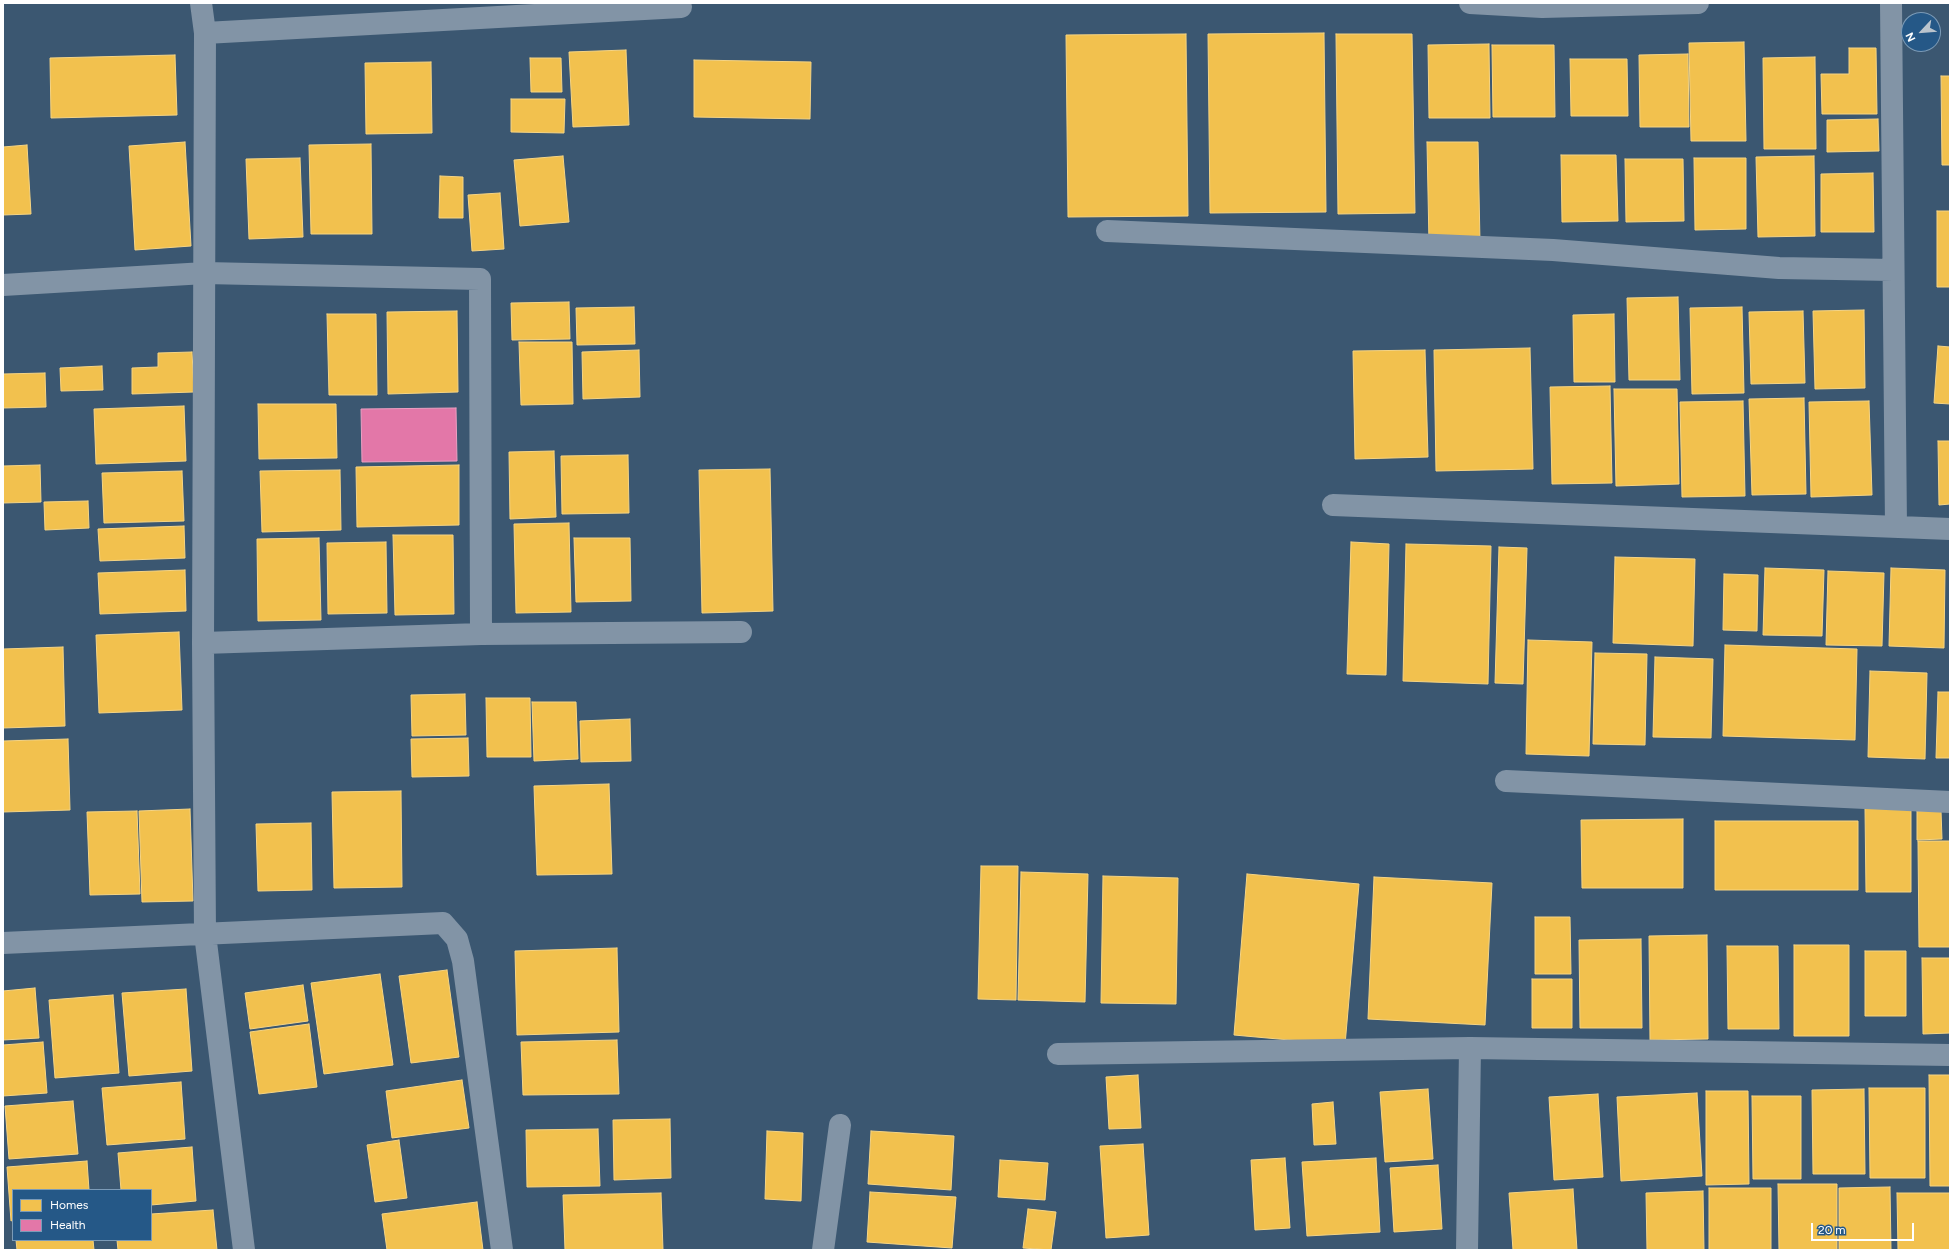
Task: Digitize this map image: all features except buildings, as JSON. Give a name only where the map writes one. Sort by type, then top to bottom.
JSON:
[{"type":"street","points":[[201,3],[205,33],[203,643],[204,934],[244,1250]]},
{"type":"street","points":[[1470,3],[1542,5],[1698,3]]},
{"type":"street","points":[[1891,3],[1896,527]]},
{"type":"street","points":[[205,33],[681,7]]},
{"type":"street","points":[[1107,231],[1553,250],[1779,268],[1893,270]]},
{"type":"street","points":[[3,285],[205,272],[480,279],[482,634]]},
{"type":"street","points":[[1333,506],[1950,529]]},
{"type":"street","points":[[203,643],[482,634],[741,632]]},
{"type":"street","points":[[1506,781],[1950,802]]},
{"type":"street","points":[[3,943],[443,923],[457,940],[463,961],[502,1250]]},
{"type":"street","points":[[1467,1250],[1470,1048]]},
{"type":"street","points":[[1058,1054],[1470,1048],[1950,1055]]},
{"type":"street","points":[[823,1250],[840,1125]]}]
